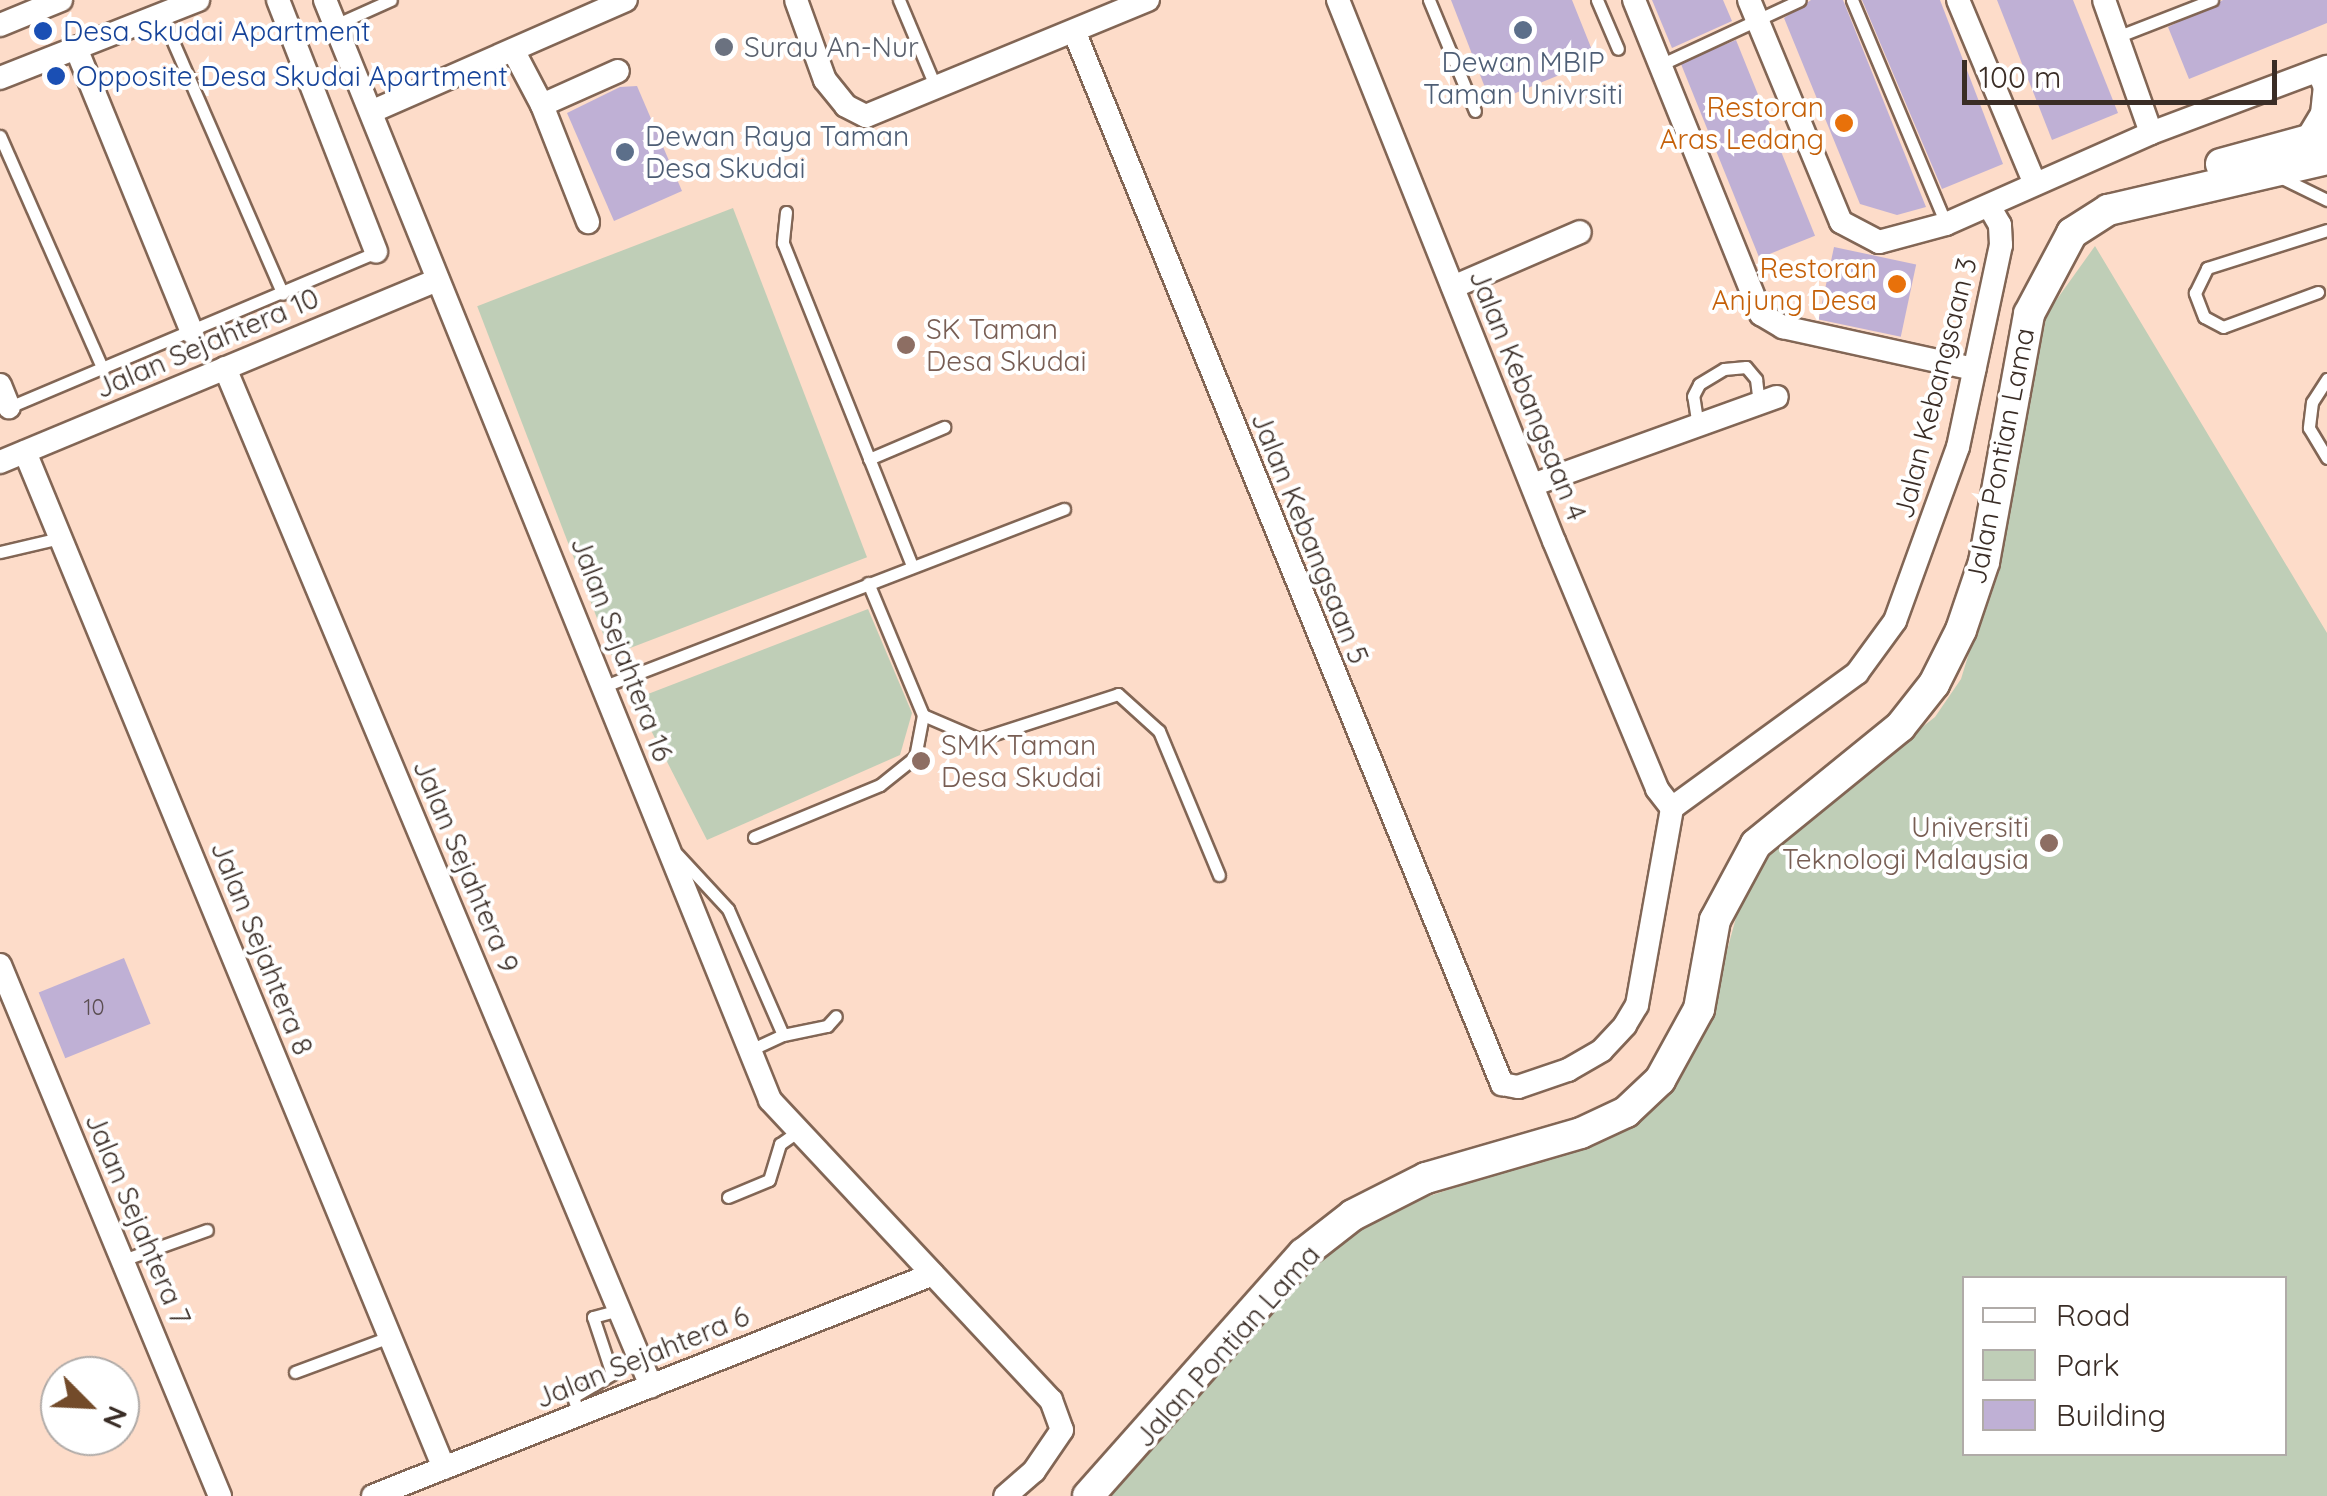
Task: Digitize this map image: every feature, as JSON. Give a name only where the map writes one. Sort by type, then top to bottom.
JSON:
[{"type":"street","points":[[0,25],[61,0]]},
{"type":"street","points":[[0,78],[160,8],[198,0]]},
{"type":"street","points":[[278,0],[376,252]]},
{"type":"street","name":"Jalan Sejahtera 16","points":[[325,0],[605,686],[746,1052],[796,1133],[1051,1400],[1062,1430],[1034,1471],[1006,1496]]},
{"type":"street","points":[[796,0],[825,80],[846,106],[866,116],[1148,0]]},
{"type":"street","name":"Jalan Kebangsaan 4","points":[[1338,0],[1657,789],[1672,808]]},
{"type":"street","points":[[1634,0],[1761,314],[1783,328],[1974,369]]},
{"type":"street","points":[[1958,0],[2035,184]]},
{"type":"street","points":[[2104,0],[2152,133]]},
{"type":"street","points":[[372,111],[623,1]]},
{"type":"street","points":[[1753,10],[1841,222],[1860,236],[1879,242],[1946,224],[2152,133],[2324,78],[2320,146],[2197,171],[2108,210]]},
{"type":"street","name":"Jalan Kebangsaan 5","points":[[1074,31],[1502,1084],[1534,1082],[1602,1050],[1637,1005],[1672,808]]},
{"type":"street","points":[[76,48],[192,332]]},
{"type":"street","points":[[513,50],[542,105],[588,222]]},
{"type":"street","points":[[542,105],[618,71]]},
{"type":"street","name":"Jalan Pontian Lama","points":[[1088,1496],[1304,1254],[1353,1215],[1426,1178],[1581,1132],[1626,1112],[1660,1080],[1699,1008],[1714,920],[1756,844],[1853,771],[1934,684],[1984,562],[2029,314],[2072,233],[2108,210],[2264,174],[2320,146]]},
{"type":"street","name":"Jalan Kebangsaan 3","points":[[1672,808],[1857,673],[1894,621],[1934,526],[1974,369],[2001,245],[2000,225],[1989,206]]},
{"type":"street","points":[[1453,287],[1580,232]]},
{"type":"street","name":"Jalan Sejahtera 10","points":[[0,462],[438,280]]},
{"type":"street","name":"Jalan Sejahtera 9","points":[[225,368],[651,1386]]},
{"type":"street","points":[[0,384],[5,409]]},
{"type":"street","points":[[1535,484],[1768,400]]},
{"type":"street","name":"Jalan Sejahtera 8","points":[[25,452],[444,1468]]},
{"type":"street","name":"Jalan Sejahtera 7","points":[[0,965],[220,1496]]},
{"type":"street","name":"Jalan Sejahtera 6","points":[[373,1496],[933,1274]]},
{"type":"lane","points":[[336,25],[391,0]]},
{"type":"lane","points":[[898,0],[936,88]]},
{"type":"lane","points":[[1429,0],[1476,111]]},
{"type":"lane","points":[[1597,0],[1618,50]]},
{"type":"lane","points":[[1660,65],[1753,10],[1800,0]]},
{"type":"lane","points":[[1852,0],[1946,224]]},
{"type":"lane","points":[[2117,37],[2212,0]]},
{"type":"lane","points":[[160,8],[283,294]]},
{"type":"lane","points":[[0,136],[103,368]]},
{"type":"lane","points":[[2264,174],[2327,200]]},
{"type":"lane","points":[[786,212],[783,242],[912,565]]},
{"type":"lane","points":[[2318,292],[2223,327],[2204,318],[2195,293],[2208,268],[2327,230]]},
{"type":"lane","points":[[5,409],[376,252]]},
{"type":"lane","points":[[1698,426],[1693,396],[1699,384],[1724,368],[1746,367],[1768,400]]},
{"type":"lane","points":[[2327,379],[2312,402],[2309,428],[2327,458]]},
{"type":"lane","points":[[869,458],[944,427]]},
{"type":"lane","points":[[605,686],[1064,509]]},
{"type":"lane","points":[[0,552],[60,538]]},
{"type":"lane","points":[[754,837],[909,768],[924,715],[868,584]]},
{"type":"lane","points":[[924,715],[978,738],[1118,694],[1159,730],[1219,876]]},
{"type":"lane","points":[[665,846],[696,869],[728,909],[783,1035]]},
{"type":"lane","points":[[746,1052],[783,1035],[827,1026],[836,1016]]},
{"type":"lane","points":[[728,1197],[769,1180],[780,1144],[796,1133]]},
{"type":"lane","points":[[122,1260],[208,1230]]},
{"type":"lane","points":[[579,1415],[573,1397],[612,1374],[593,1317],[619,1310]]},
{"type":"lane","points":[[295,1372],[389,1337]]},
{"type":"green space","points":[[733,208],[867,557],[611,655],[477,306]]},
{"type":"green space","name":"Universiti Teknologi Malaysia","points":[[2095,246],[2327,633],[2327,1496],[1104,1496],[1334,1242],[1399,1206],[1615,1135],[1659,1104],[1682,1076],[1704,1035],[1746,881],[1760,854],[1935,717],[1961,679],[2000,552],[2047,313]]},
{"type":"green space","points":[[868,609],[912,713],[900,755],[707,840],[635,699]]},
{"type":"building","name":"Dewan MBIP Taman Univrsiti","points":[[1451,0],[1572,0],[1596,60],[1491,103]]},
{"type":"building","points":[[1652,0],[1723,0],[1732,21],[1672,48]]},
{"type":"building","points":[[1811,0],[1843,0],[1926,207],[1897,215],[1860,204],[1784,18]]},
{"type":"building","points":[[1862,0],[1940,0],[2003,164],[1942,189]]},
{"type":"building","points":[[1997,0],[2073,0],[2118,113],[2052,140]]},
{"type":"building","points":[[2223,0],[2327,0],[2327,23],[2189,79],[2168,27]]},
{"type":"building","points":[[1736,40],[1815,236],[1759,258],[1680,62]]},
{"type":"building","name":"Dewan Raya Taman Desa Skudai","points":[[637,86],[682,191],[614,221],[567,113],[620,87]]},
{"type":"building","points":[[1834,247],[1916,264],[1901,337],[1819,319]]},
{"type":"building","points":[[124,958],[151,1024],[65,1058],[39,992]]},
{"type":"place","name":"Dewan MBIP Taman Univrsiti","points":[[1523,30]]},
{"type":"place","name":"Desa Skudai Apartment","points":[[43,31]]},
{"type":"place","name":"Surau An-Nur","points":[[724,47]]},
{"type":"place","name":"Opposite Desa Skudai Apartment","points":[[56,76]]},
{"type":"place","name":"Restoran Aras Ledang","points":[[1844,123]]},
{"type":"place","name":"Dewan Raya Taman Desa Skudai","points":[[625,152]]},
{"type":"place","name":"Restoran Anjung Desa","points":[[1897,284]]},
{"type":"place","name":"SK Taman Desa Skudai","points":[[906,345]]},
{"type":"place","name":"SMK Taman Desa Skudai","points":[[921,761]]},
{"type":"place","name":"Universiti Teknologi Malaysia","points":[[2049,843]]}]
